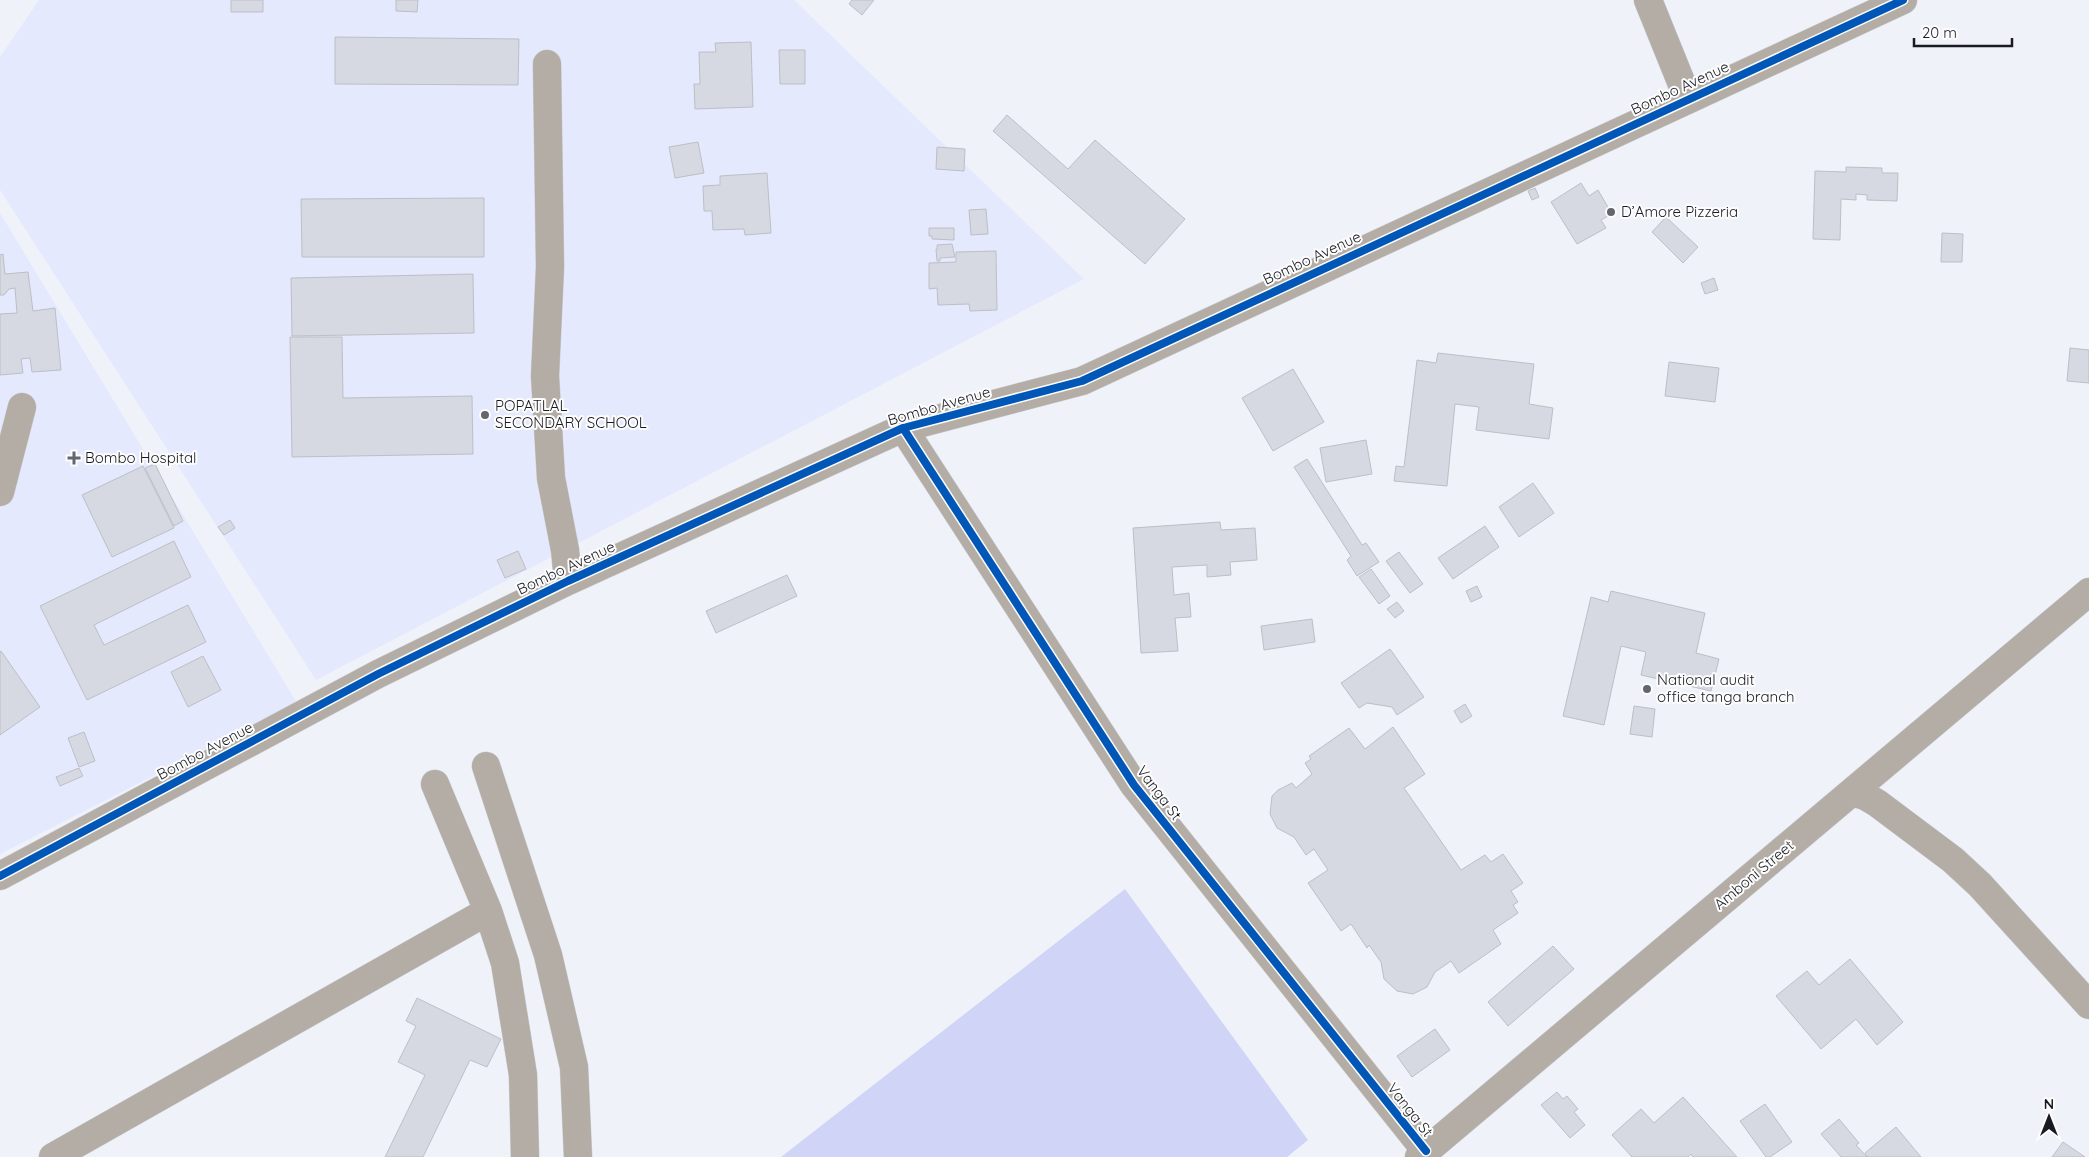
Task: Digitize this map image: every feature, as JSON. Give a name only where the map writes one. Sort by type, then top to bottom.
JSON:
[{"type":"street","points":[[1648,0],[1688,99]]},
{"type":"street","name":"Bombo Avenue","points":[[0,876],[378,674],[568,581],[903,428],[1082,381],[1903,0]]},
{"type":"street","points":[[547,64],[550,267],[545,376],[551,478],[565,550],[568,581]]},
{"type":"street","points":[[0,492],[22,407]]},
{"type":"street","name":"Vanga St","points":[[903,428],[1134,785],[1422,1154]]},
{"type":"street","name":"Amboni Street","points":[[1422,1154],[2089,592]]},
{"type":"street","points":[[486,766],[548,954],[574,1067],[578,1157]]},
{"type":"street","points":[[435,784],[488,911],[505,963],[523,1075],[525,1157]]},
{"type":"street","points":[[1852,792],[1877,802],[1953,860],[1980,885],[2089,1005]]},
{"type":"street","points":[[53,1157],[488,911]]},
{"type":"shaded area","name":"POPATLAL SECONDARY SCHOOL","points":[[39,0],[794,0],[1084,279],[316,680],[0,190],[0,57]]},
{"type":"shaded area","name":"Bombo Hospital","points":[[0,213],[297,703],[0,854]]},
{"type":"shaded area","points":[[1125,889],[1308,1140],[1287,1157],[781,1157]]},
{"type":"building","points":[[231,0],[263,0],[263,12],[231,12]]},
{"type":"building","points":[[396,0],[418,0],[417,12],[396,11]]},
{"type":"building","points":[[852,0],[874,0],[862,15],[849,4]]},
{"type":"building","points":[[335,37],[519,39],[518,85],[335,84]]},
{"type":"building","points":[[751,42],[753,107],[695,109],[694,84],[700,84],[699,52],[716,52],[715,43]]},
{"type":"building","points":[[779,50],[805,50],[805,84],[780,84]]},
{"type":"building","points":[[1007,115],[1068,169],[1095,140],[1185,219],[1145,264],[993,131]]},
{"type":"building","points":[[698,142],[704,173],[675,178],[669,147]]},
{"type":"building","points":[[937,147],[965,149],[964,171],[936,169]]},
{"type":"building","points":[[1846,167],[1882,168],[1882,173],[1898,173],[1897,201],[1867,200],[1867,195],[1856,194],[1856,200],[1841,199],[1840,240],[1813,239],[1815,171],[1846,172]]},
{"type":"building","points":[[767,173],[771,233],[745,235],[744,229],[713,230],[712,211],[704,211],[703,186],[720,185],[720,176]]},
{"type":"building","points":[[1581,183],[1589,196],[1598,190],[1612,214],[1601,220],[1606,228],[1577,244],[1551,202]]},
{"type":"building","points":[[1535,188],[1539,197],[1532,200],[1528,191]]},
{"type":"building","points":[[484,198],[484,257],[302,257],[301,199]]},
{"type":"building","points":[[986,209],[988,234],[971,235],[969,210]]},
{"type":"building","points":[[1666,217],[1698,247],[1683,263],[1652,232]]},
{"type":"building","points":[[929,228],[954,228],[954,240],[932,239],[932,236],[929,236]]},
{"type":"building","points":[[1942,233],[1963,234],[1962,262],[1941,262]]},
{"type":"building","points":[[952,244],[955,257],[940,258],[940,261],[937,261],[937,245]]},
{"type":"building","points":[[996,251],[997,310],[970,311],[969,304],[938,305],[937,288],[929,289],[929,263],[956,262],[956,252]]},
{"type":"building","points":[[3,254],[5,274],[28,272],[33,311],[55,308],[61,370],[32,372],[30,358],[21,359],[23,373],[0,375],[0,314],[17,313],[15,288],[9,289],[4,295],[0,295],[0,255]]},
{"type":"building","points":[[473,274],[474,333],[292,336],[291,278]]},
{"type":"building","points":[[1714,278],[1718,290],[1705,294],[1701,283]]},
{"type":"building","points":[[290,337],[342,337],[343,398],[472,396],[473,454],[292,457]]},
{"type":"building","points":[[2070,348],[2089,350],[2089,383],[2067,381]]},
{"type":"building","points":[[1438,353],[1534,364],[1529,404],[1553,408],[1549,439],[1476,430],[1479,407],[1455,404],[1447,486],[1394,481],[1396,466],[1404,467],[1417,360],[1436,363]]},
{"type":"building","points":[[1669,362],[1719,368],[1715,402],[1665,396]]},
{"type":"building","points":[[1293,369],[1324,422],[1273,451],[1242,398]]},
{"type":"building","points":[[1366,440],[1372,474],[1326,482],[1320,448]]},
{"type":"building","points":[[1307,459],[1362,545],[1366,543],[1379,562],[1357,576],[1347,560],[1351,556],[1294,467]]},
{"type":"building","points":[[155,464],[183,521],[174,526],[145,468]]},
{"type":"building","points":[[143,466],[174,528],[112,557],[82,495]]},
{"type":"building","points":[[1533,483],[1554,513],[1519,537],[1499,507]]},
{"type":"building","points":[[230,520],[235,528],[224,535],[218,527]]},
{"type":"building","points":[[1220,522],[1221,530],[1255,528],[1257,560],[1230,562],[1231,575],[1207,577],[1207,565],[1172,567],[1174,595],[1189,593],[1191,617],[1175,618],[1178,651],[1141,653],[1133,528]]},
{"type":"building","points":[[1485,526],[1499,547],[1453,579],[1438,558]]},
{"type":"building","points":[[174,541],[191,577],[94,625],[104,645],[188,605],[206,642],[87,700],[40,606]]},
{"type":"building","points":[[518,551],[526,569],[505,578],[497,560]]},
{"type":"building","points":[[1399,552],[1423,584],[1410,593],[1386,561]]},
{"type":"building","points":[[1371,569],[1390,596],[1379,604],[1359,577]]},
{"type":"building","points":[[787,575],[797,596],[716,633],[706,611]]},
{"type":"building","points":[[1477,586],[1482,597],[1471,602],[1466,591]]},
{"type":"building","points":[[1611,591],[1705,613],[1696,653],[1719,659],[1711,691],[1641,675],[1646,652],[1621,646],[1604,725],[1563,716],[1591,597],[1608,602]]},
{"type":"building","points":[[1397,602],[1404,611],[1395,618],[1387,609]]},
{"type":"building","points":[[1312,619],[1315,642],[1264,650],[1261,626]]},
{"type":"building","points":[[1390,649],[1424,697],[1397,715],[1392,707],[1367,703],[1359,708],[1341,683]]},
{"type":"building","points":[[0,652],[40,707],[0,735]]},
{"type":"building","points":[[203,656],[221,690],[188,707],[171,672]]},
{"type":"building","points":[[1465,704],[1472,716],[1461,723],[1454,711]]},
{"type":"building","points":[[1634,706],[1655,709],[1652,737],[1630,734]]},
{"type":"building","points":[[1393,727],[1425,774],[1404,788],[1461,870],[1485,855],[1491,862],[1503,854],[1523,883],[1511,891],[1518,902],[1513,905],[1518,913],[1493,930],[1501,944],[1459,973],[1451,961],[1435,972],[1427,987],[1413,994],[1397,991],[1384,979],[1381,962],[1369,945],[1367,948],[1351,924],[1341,931],[1308,883],[1328,870],[1314,849],[1306,855],[1294,837],[1277,828],[1270,814],[1272,796],[1278,790],[1292,783],[1296,788],[1312,774],[1305,763],[1311,759],[1309,756],[1349,728],[1365,749]]},
{"type":"building","points":[[84,732],[95,761],[79,767],[68,738]]},
{"type":"building","points":[[79,768],[83,776],[60,786],[56,777]]},
{"type":"building","points":[[1553,946],[1574,969],[1508,1026],[1488,1002]]},
{"type":"building","points":[[1850,959],[1903,1022],[1877,1045],[1856,1019],[1821,1049],[1776,996],[1807,971],[1819,985]]},
{"type":"building","points":[[417,998],[501,1039],[487,1067],[470,1060],[423,1157],[385,1157],[425,1075],[398,1062],[416,1026],[406,1021]]},
{"type":"building","points":[[1435,1029],[1450,1050],[1412,1077],[1397,1056]]},
{"type":"building","points":[[1557,1092],[1563,1099],[1567,1096],[1578,1109],[1574,1112],[1585,1125],[1570,1138],[1541,1105]]},
{"type":"building","points":[[1683,1097],[1737,1157],[1693,1157],[1691,1154],[1688,1157],[1632,1157],[1612,1135],[1641,1109],[1654,1123]]},
{"type":"building","points":[[1765,1104],[1792,1142],[1770,1157],[1766,1157],[1740,1121]]},
{"type":"building","points":[[1839,1119],[1859,1143],[1856,1145],[1867,1157],[1841,1157],[1821,1134]]},
{"type":"building","points":[[1896,1127],[1921,1157],[1868,1157],[1865,1153]]},
{"type":"building","points":[[2063,1142],[2085,1157],[2052,1157]]},
{"type":"cycle path","points":[[0,876],[378,674],[568,581],[903,428],[1082,381],[1903,0]]},
{"type":"cycle path","points":[[903,428],[1134,785],[1426,1151]]},
{"type":"place","name":"D’Amore Pizzeria","points":[[1611,212]]},
{"type":"place","name":"POPATLAL SECONDARY SCHOOL","points":[[485,415]]},
{"type":"place","name":"Bombo Hospital","points":[[74,458]]},
{"type":"place","name":"National audit office tanga branch","points":[[1647,689]]}]
